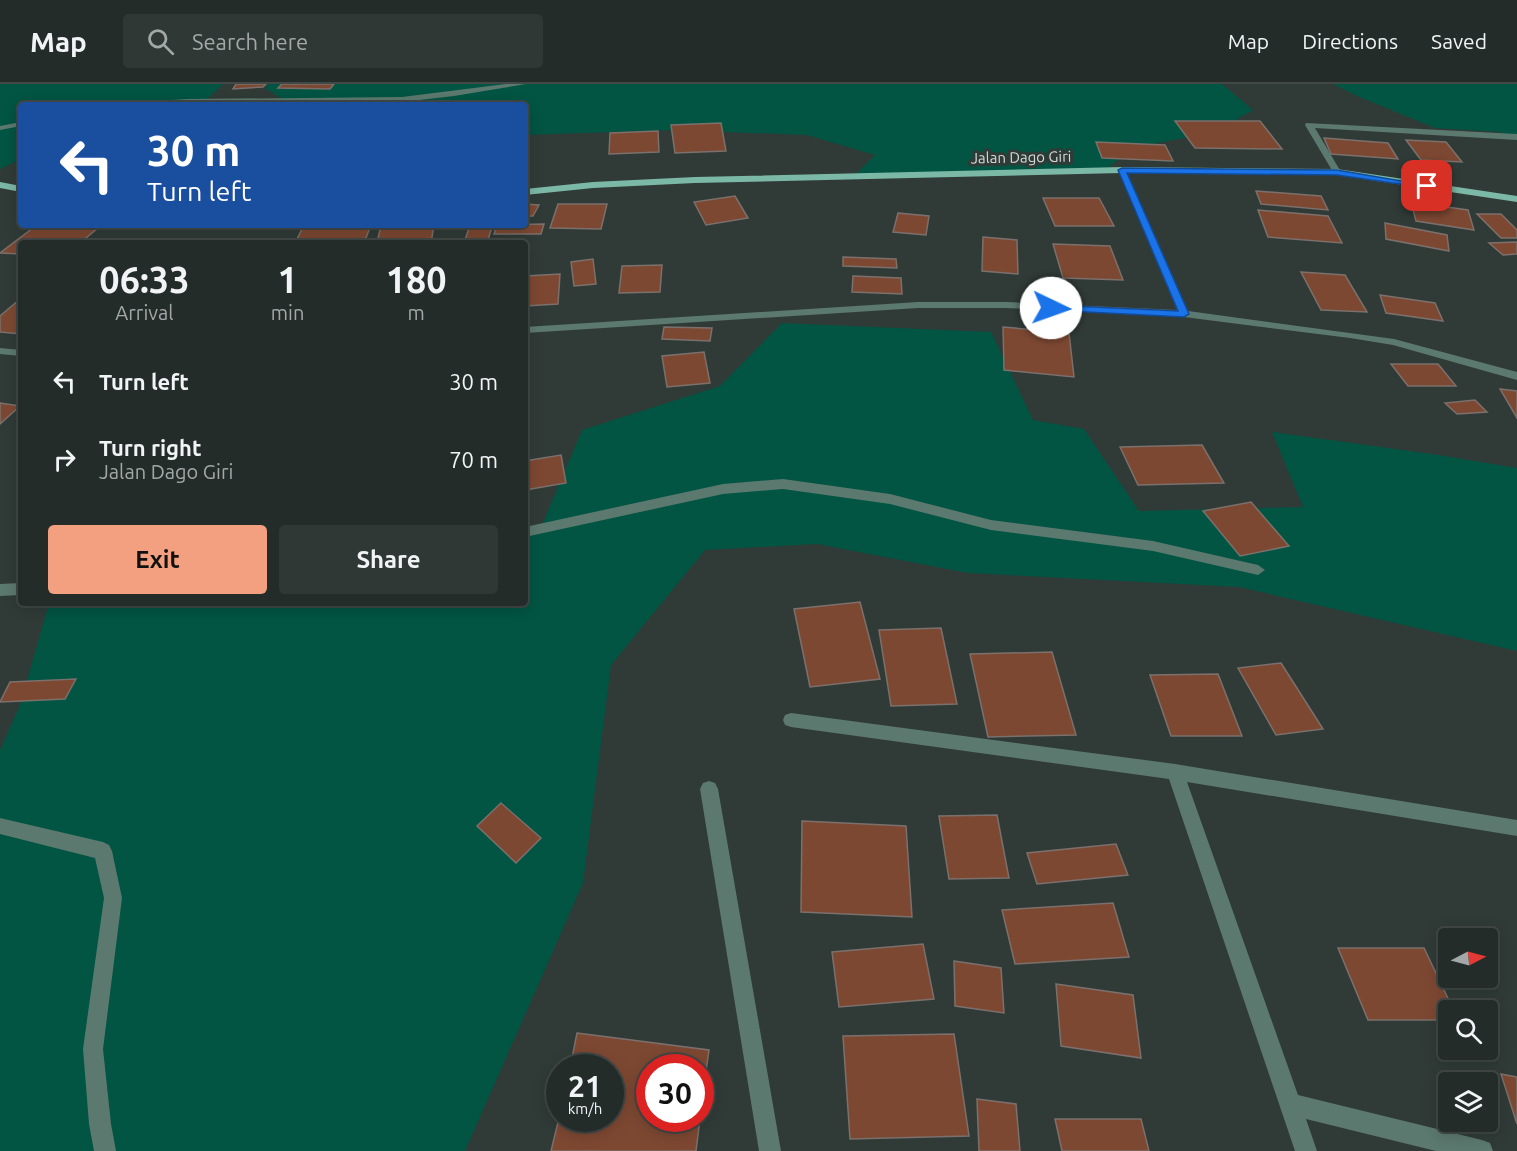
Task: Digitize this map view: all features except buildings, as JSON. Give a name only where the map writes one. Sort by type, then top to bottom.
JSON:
[{"type":"main road","name":"Jalan Dago Giri","points":[[528,192],[594,185],[707,180],[1122,170],[1337,172],[1517,199]]},
{"type":"main road","points":[[0,185],[18,188]]},
{"type":"street","points":[[322,102],[388,100],[522,84]]},
{"type":"street","points":[[168,102],[212,99],[270,102]]},
{"type":"street","points":[[0,128],[18,125]]},
{"type":"street","points":[[1337,172],[1309,125],[1517,137]]},
{"type":"street","points":[[1122,170],[1184,314]]},
{"type":"street","points":[[528,330],[918,305],[1006,305],[1184,314],[1394,342],[1517,376]]},
{"type":"street","points":[[0,351],[18,353]]},
{"type":"street","points":[[528,531],[723,489],[783,484],[890,499],[992,525],[1153,546],[1258,570]]},
{"type":"street","points":[[0,590],[18,589]]},
{"type":"street","points":[[791,720],[1175,772],[1517,828]]},
{"type":"street","points":[[1175,772],[1306,1151]]},
{"type":"street","points":[[709,789],[770,1151]]},
{"type":"street","points":[[0,826],[103,851],[112,898],[93,1049],[100,1124],[105,1151]]},
{"type":"street","points":[[1289,1104],[1482,1151]]},
{"type":"green space","points":[[0,84],[223,84],[204,102],[18,102],[18,160],[0,169]]},
{"type":"green space","points":[[268,84],[1222,84],[1253,110],[1215,132],[1132,148],[1107,169],[856,174],[875,155],[807,135],[674,130],[528,135],[528,102],[282,102],[284,100],[265,88]]},
{"type":"green space","points":[[1333,84],[1517,84],[1517,141],[1500,132],[1435,128]]},
{"type":"green space","points":[[782,323],[991,332],[1033,420],[1084,429],[1139,511],[1303,507],[1272,432],[1517,468],[1517,651],[1239,587],[968,573],[817,544],[705,550],[611,665],[583,883],[465,1151],[0,1151],[0,750],[20,705],[48,606],[528,606],[528,530],[543,523],[582,430],[720,386]]},
{"type":"route","points":[[1051,308],[1184,314],[1122,170],[1337,172],[1427,186]]}]
